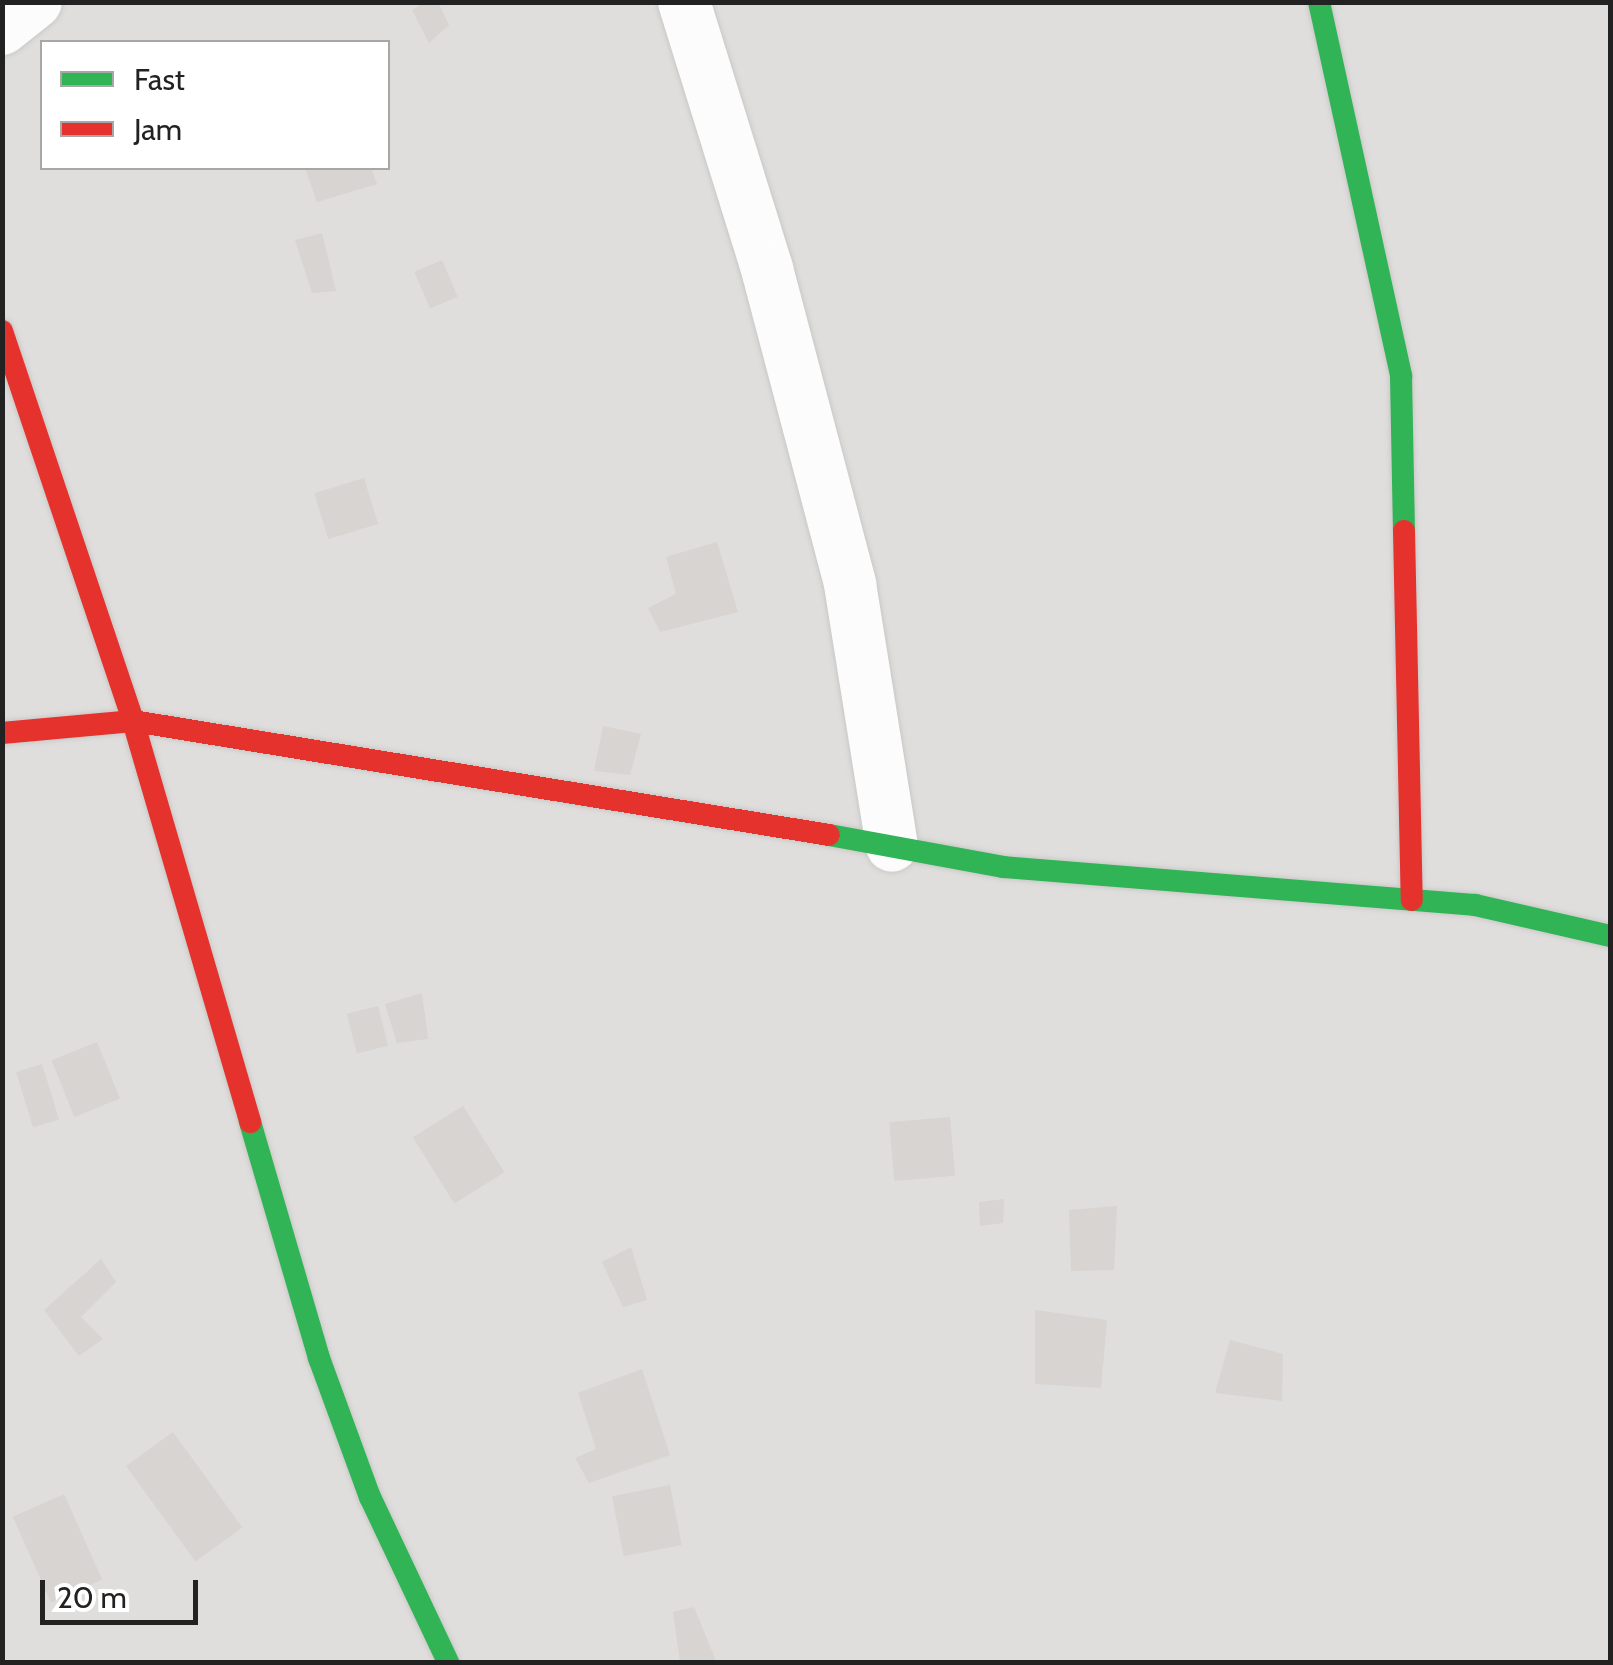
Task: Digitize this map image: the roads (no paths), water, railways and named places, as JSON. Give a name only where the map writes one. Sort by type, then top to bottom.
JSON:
[{"type":"street","points":[[2,29],[36,2]]},
{"type":"street","points":[[684,2],[767,269],[850,584],[892,846]]},
{"type":"street","points":[[1319,2],[1401,376],[1412,900]]},
{"type":"street","points":[[2,331],[133,721],[319,1358],[370,1496],[448,1662]]},
{"type":"street","points":[[2,733],[133,721],[502,776],[1003,867],[1475,905],[1610,936]]}]
